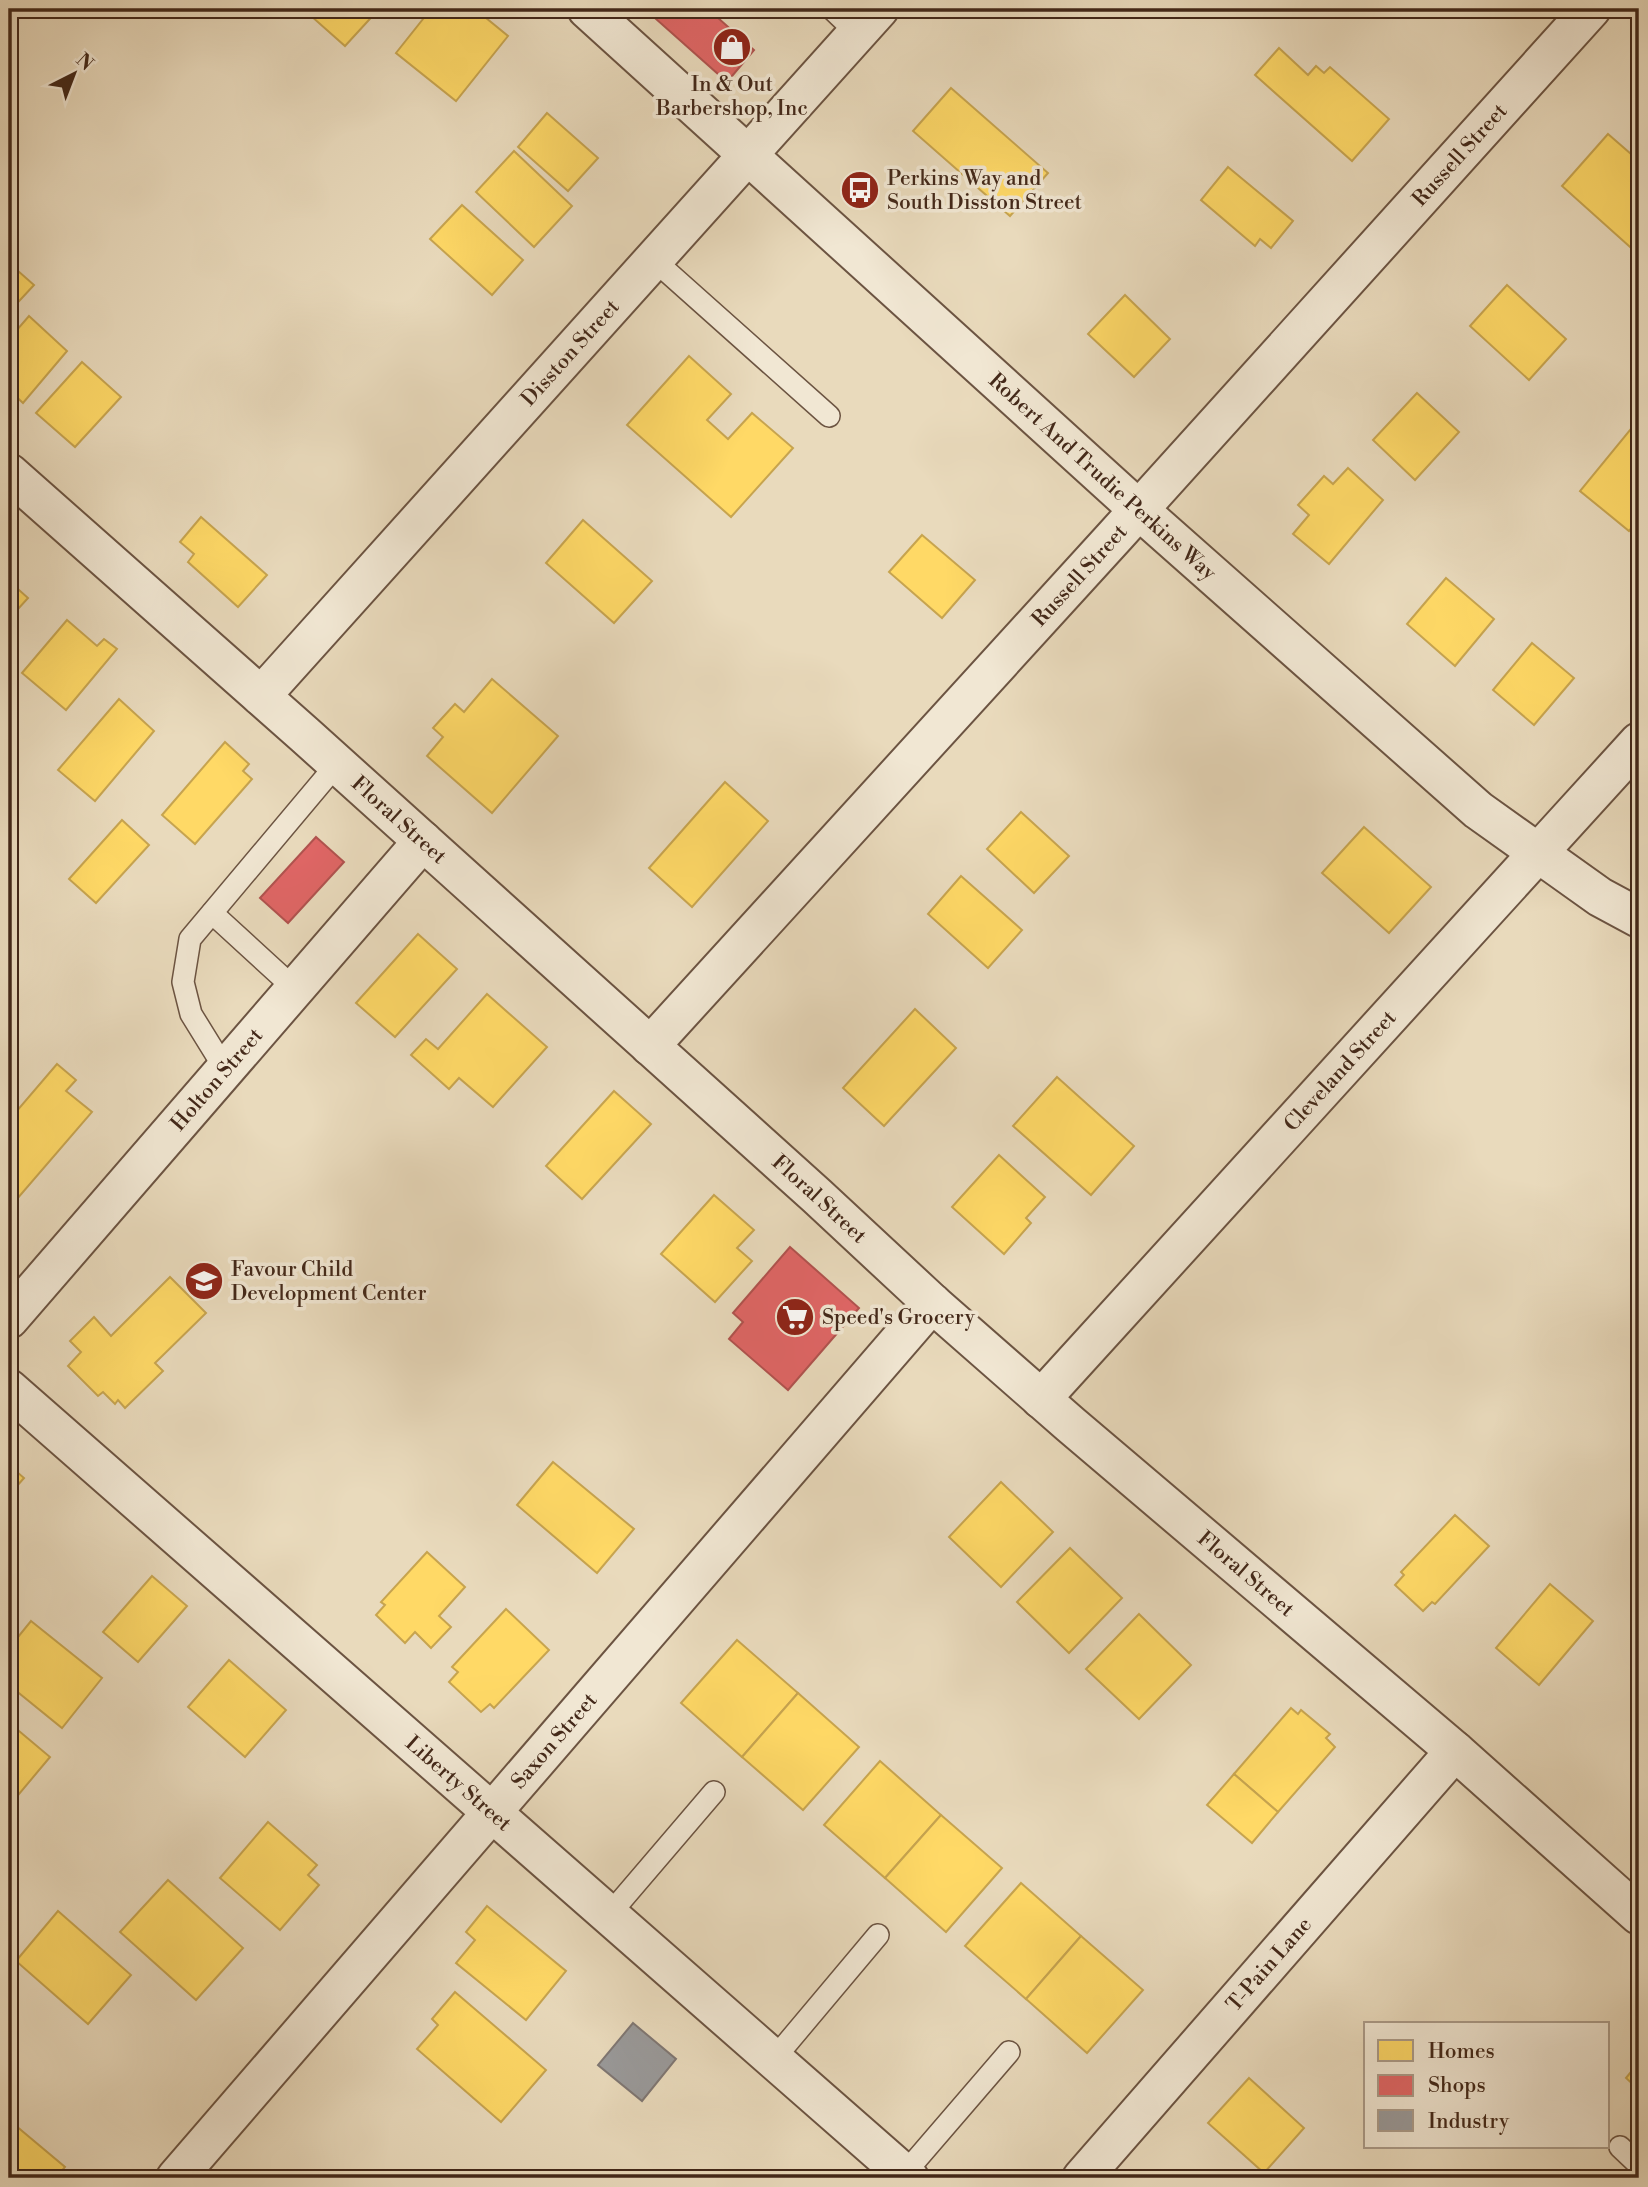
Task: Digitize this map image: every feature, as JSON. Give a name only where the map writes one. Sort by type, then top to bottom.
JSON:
[{"type":"street","name":"Robert And Trudie Perkins Way","points":[[587,9],[1139,510],[1478,810],[1600,897],[1639,918]]},
{"type":"street","name":"Russell Street","points":[[650,1046],[1591,9]]},
{"type":"street","name":"Disston Street","points":[[261,696],[747,156],[856,17]]},
{"type":"street","name":"Floral Street","points":[[9,473],[424,841],[932,1303],[1455,1751],[1639,1915]]},
{"type":"street","name":"Cleveland Street","points":[[1041,1399],[1639,742]]},
{"type":"street","name":"Holton Street","points":[[9,1319],[424,841]]},
{"type":"street","name":"Saxon Street","points":[[176,2178],[932,1303]]},
{"type":"street","name":"Liberty Street","points":[[9,1390],[907,2176]]},
{"type":"street","name":"T-Pain Lane","points":[[1082,2178],[1455,1751]]},
{"type":"lane","points":[[654,260],[829,416]]},
{"type":"lane","points":[[226,1069],[191,1014],[183,982],[190,939],[337,764]]},
{"type":"lane","points":[[212,913],[295,989]]},
{"type":"lane","points":[[608,1916],[714,1792]]},
{"type":"lane","points":[[773,2060],[878,1935]]},
{"type":"lane","points":[[907,2176],[1009,2052]]},
{"type":"lane","points":[[1620,2147],[1639,2165]]},
{"type":"building: Homes","points":[[312,9],[379,9],[345,46],[311,16],[315,11]]},
{"type":"building: Homes","points":[[431,9],[475,9],[508,36],[456,101],[396,53]]},
{"type":"building: Homes","points":[[1279,48],[1308,75],[1316,66],[1324,73],[1330,67],[1389,119],[1352,161],[1255,75]]},
{"type":"building: Homes","points":[[951,88],[1048,173],[1010,216],[913,131]]},
{"type":"building: Homes","points":[[547,113],[598,158],[568,191],[518,147]]},
{"type":"building: Homes","points":[[1608,134],[1639,161],[1639,255],[1562,186]]},
{"type":"building: Homes","points":[[514,151],[572,206],[534,247],[476,192]]},
{"type":"building: Homes","points":[[1228,167],[1293,221],[1271,248],[1260,239],[1255,246],[1201,200]]},
{"type":"building: Homes","points":[[462,205],[523,260],[492,295],[430,239]]},
{"type":"building: Homes","points":[[9,263],[34,285],[9,312]]},
{"type":"building: Homes","points":[[1507,285],[1566,339],[1529,380],[1470,326]]},
{"type":"building: Homes","points":[[1125,295],[1170,339],[1134,377],[1088,334]]},
{"type":"building: Homes","points":[[29,316],[67,351],[23,403],[9,390],[9,339]]},
{"type":"building: Homes","points":[[689,356],[731,394],[707,420],[728,439],[752,413],[793,448],[731,517],[627,425]]},
{"type":"building: Homes","points":[[82,362],[121,397],[75,447],[36,413]]},
{"type":"building: Homes","points":[[1417,393],[1459,432],[1415,480],[1373,440]]},
{"type":"building: Homes","points":[[1639,419],[1639,519],[1629,531],[1580,491]]},
{"type":"building: Homes","points":[[1348,468],[1383,500],[1329,564],[1293,534],[1309,515],[1298,505],[1324,476],[1333,484]]},
{"type":"building: Homes","points":[[201,517],[267,575],[238,607],[188,562],[194,554],[180,542]]},
{"type":"building: Homes","points":[[583,520],[652,581],[614,623],[546,563]]},
{"type":"building: Homes","points":[[922,535],[975,580],[942,618],[889,572]]},
{"type":"building: Homes","points":[[1446,578],[1494,619],[1455,666],[1407,624]]},
{"type":"building: Homes","points":[[9,581],[28,598],[9,619]]},
{"type":"building: Homes","points":[[67,620],[97,646],[104,639],[117,649],[66,710],[22,673]]},
{"type":"building: Homes","points":[[1532,643],[1574,678],[1534,725],[1493,690]]},
{"type":"building: Homes","points":[[492,679],[558,736],[492,813],[427,756],[443,737],[433,728],[455,704],[464,712]]},
{"type":"building: Homes","points":[[119,699],[154,731],[95,801],[58,770]]},
{"type":"building: Homes","points":[[225,742],[249,764],[243,771],[252,779],[195,844],[162,815]]},
{"type":"building: Homes","points":[[725,782],[768,821],[692,907],[649,868]]},
{"type":"building: Homes","points":[[1021,812],[1069,856],[1034,893],[987,849]]},
{"type":"building: Homes","points":[[122,820],[149,845],[96,903],[69,879]]},
{"type":"building: Homes","points":[[1364,827],[1431,887],[1389,933],[1322,873]]},
{"type":"building: Homes","points":[[961,876],[1022,930],[988,968],[928,914]]},
{"type":"building: Homes","points":[[418,934],[457,969],[395,1037],[356,1003]]},
{"type":"building: Homes","points":[[487,994],[547,1047],[493,1107],[459,1078],[449,1089],[411,1055],[426,1039],[438,1049]]},
{"type":"building: Homes","points":[[915,1009],[956,1048],[884,1126],[843,1088]]},
{"type":"building: Homes","points":[[57,1064],[76,1080],[66,1091],[92,1112],[17,1199],[9,1191],[9,1120]]},
{"type":"building: Homes","points":[[1057,1077],[1134,1146],[1091,1195],[1013,1126]]},
{"type":"building: Homes","points":[[614,1091],[651,1124],[582,1199],[546,1166]]},
{"type":"building: Homes","points":[[999,1155],[1045,1197],[1026,1218],[1031,1223],[1004,1254],[952,1207]]},
{"type":"building: Homes","points":[[714,1195],[754,1230],[737,1248],[752,1261],[715,1302],[661,1254]]},
{"type":"building: Homes","points":[[170,1277],[206,1313],[155,1363],[163,1371],[125,1408],[118,1400],[115,1404],[103,1392],[98,1396],[68,1366],[81,1352],[70,1341],[94,1317],[111,1336]]},
{"type":"building: Homes","points":[[553,1462],[634,1529],[597,1573],[517,1505]]},
{"type":"building: Homes","points":[[9,1465],[24,1478],[9,1495]]},
{"type":"building: Homes","points":[[1001,1482],[1053,1532],[1001,1587],[949,1537]]},
{"type":"building: Homes","points":[[1455,1515],[1489,1546],[1435,1604],[1432,1602],[1423,1611],[1395,1585],[1404,1575],[1401,1572]]},
{"type":"building: Homes","points":[[1070,1548],[1122,1598],[1069,1653],[1017,1602]]},
{"type":"building: Homes","points":[[427,1552],[465,1587],[439,1616],[451,1627],[431,1648],[415,1632],[405,1643],[376,1615],[385,1605],[381,1602]]},
{"type":"building: Homes","points":[[152,1576],[187,1606],[138,1662],[103,1632]]},
{"type":"building: Homes","points":[[1550,1584],[1593,1621],[1539,1685],[1496,1648]]},
{"type":"building: Homes","points":[[506,1609],[549,1650],[494,1708],[490,1704],[481,1712],[449,1682],[458,1672],[452,1667]]},
{"type":"building: Homes","points":[[1139,1614],[1191,1665],[1139,1719],[1086,1669]]},
{"type":"building: Homes","points":[[31,1621],[102,1678],[62,1728],[9,1685],[9,1648]]},
{"type":"building: Homes","points":[[737,1640],[798,1693],[742,1757],[681,1703]]},
{"type":"building: Homes","points":[[229,1660],[286,1710],[245,1757],[188,1707]]},
{"type":"building: Homes","points":[[798,1693],[859,1747],[803,1810],[742,1757]]},
{"type":"building: Homes","points":[[1291,1708],[1298,1714],[1301,1710],[1330,1734],[1326,1738],[1335,1747],[1278,1812],[1234,1774]]},
{"type":"building: Homes","points":[[19,1731],[50,1757],[9,1806],[9,1743]]},
{"type":"building: Homes","points":[[880,1761],[941,1815],[885,1878],[824,1825]]},
{"type":"building: Homes","points":[[1234,1774],[1278,1812],[1252,1843],[1207,1805]]},
{"type":"building: Homes","points":[[941,1815],[1002,1868],[946,1932],[885,1878]]},
{"type":"building: Homes","points":[[268,1822],[317,1865],[308,1875],[319,1885],[280,1930],[220,1878]]},
{"type":"building: Homes","points":[[168,1880],[243,1948],[196,2000],[120,1932]]},
{"type":"building: Homes","points":[[1021,1883],[1081,1936],[1026,1999],[965,1946]]},
{"type":"building: Homes","points":[[487,1906],[566,1971],[526,2020],[456,1963],[475,1940],[466,1932]]},
{"type":"building: Homes","points":[[58,1911],[131,1975],[88,2024],[16,1961]]},
{"type":"building: Homes","points":[[1081,1936],[1143,1990],[1087,2053],[1026,1999]]},
{"type":"building: Homes","points":[[455,1992],[546,2070],[501,2122],[417,2049],[438,2025],[432,2019]]},
{"type":"building: Homes","points":[[1639,2062],[1639,2090],[1626,2078]]},
{"type":"building: Homes","points":[[1249,2078],[1304,2128],[1264,2173],[1208,2123]]},
{"type":"building: Homes","points":[[9,2120],[65,2167],[56,2178],[9,2178]]},
{"type":"building: Shops","points":[[665,9],[708,9],[754,50],[727,82],[656,19]]},
{"type":"building: Shops","points":[[316,837],[344,862],[288,923],[260,898]]},
{"type":"building: Shops","name":"Speed's Grocery","points":[[790,1247],[859,1308],[788,1390],[729,1339],[743,1322],[733,1313]]},
{"type":"building: Industry","points":[[633,2023],[676,2059],[642,2101],[598,2065]]},
{"type":"place","name":"In & Out Barbershop, Inc","points":[[732,47]]},
{"type":"place","name":"Perkins Way and South Disston Street","points":[[860,190]]},
{"type":"place","name":"Favour Child Development Center","points":[[204,1281]]},
{"type":"place","name":"Speed's Grocery","points":[[795,1317]]}]
